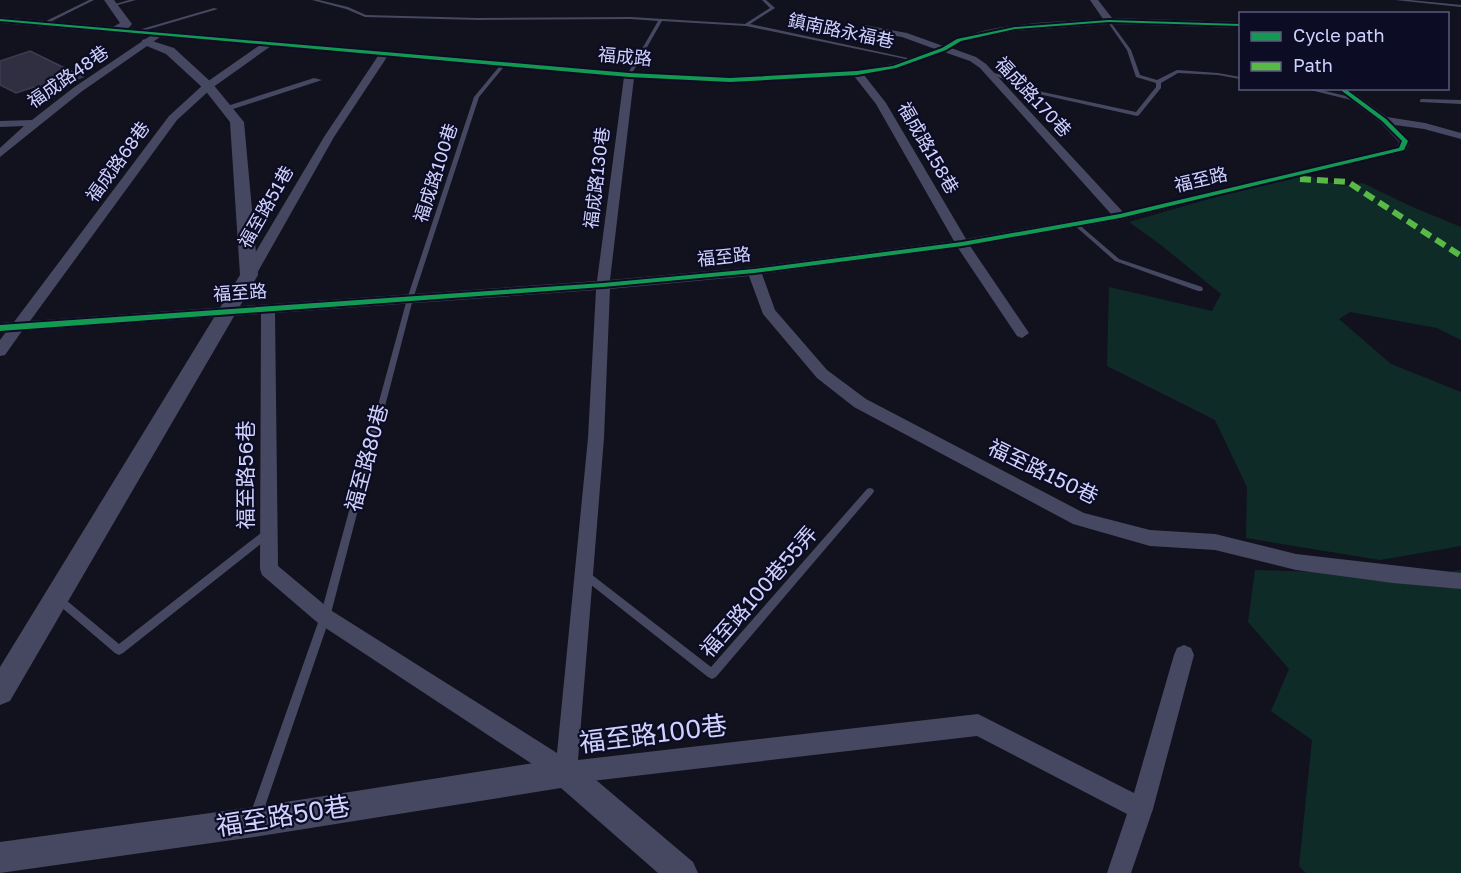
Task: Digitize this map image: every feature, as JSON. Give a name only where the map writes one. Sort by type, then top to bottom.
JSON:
[{"type":"street","points":[[1094,0],[1109,21]]},
{"type":"street","points":[[111,3],[126,24],[117,29]]},
{"type":"street","name":"福成路","points":[[0,20],[629,75],[730,80],[857,73],[894,67],[944,49],[959,40],[998,30],[1109,21],[1239,25]]},
{"type":"street","name":"福成路170巷","points":[[864,28],[904,34],[973,59],[990,73],[1120,216]]},
{"type":"street","name":"福成路48巷","points":[[0,154],[32,123],[77,89],[160,33]]},
{"type":"street","name":"福至路51巷","points":[[146,42],[170,51],[208,86],[237,122],[249,275]]},
{"type":"street","name":"福成路68巷","points":[[0,351],[173,118],[208,86],[270,42]]},
{"type":"street","name":"福至路51巷","points":[[249,275],[329,137],[385,53]]},
{"type":"street","name":"福成路158巷","points":[[857,73],[881,103],[962,244],[1022,333]]},
{"type":"street","name":"福成路130巷","points":[[603,285],[629,75]]},
{"type":"street","points":[[226,108],[316,80]]},
{"type":"street","points":[[1342,90],[1384,120],[1425,126],[1461,136]]},
{"type":"street","name":"福至路","points":[[0,328],[603,285],[754,271],[962,244],[1120,216],[1402,149],[1405,141],[1384,120]]},
{"type":"street","points":[[0,124],[32,123]]},
{"type":"street","name":"福至路150巷","points":[[754,271],[768,311],[822,374],[860,403],[1080,519],[1150,538],[1215,542],[1296,562],[1393,575],[1461,581]]},
{"type":"street","points":[[0,692],[249,275]]},
{"type":"street","name":"福至路100巷","points":[[603,285],[596,438],[566,773],[978,725],[1141,809]]},
{"type":"street","name":"福至路56巷","points":[[268,308],[269,569],[325,617]]},
{"type":"street","points":[[325,617],[566,773],[682,873]]},
{"type":"street","points":[[1119,873],[1141,809],[1184,655]]},
{"type":"street","name":"福至路50巷","points":[[0,858],[254,822],[566,773]]},
{"type":"lane","points":[[42,24],[92,0]]},
{"type":"lane","points":[[111,3],[134,0]]},
{"type":"lane","name":"鎮南路永福巷","points":[[314,0],[347,8],[365,16],[661,20],[746,25],[915,60]]},
{"type":"lane","points":[[746,25],[773,8],[764,0]]},
{"type":"lane","points":[[1396,0],[1461,6]]},
{"type":"lane","points":[[137,31],[216,9]]},
{"type":"lane","points":[[629,75],[661,20]]},
{"type":"lane","points":[[1109,21],[1129,50],[1138,76],[1158,82],[1177,71],[1239,78]]},
{"type":"lane","name":"福成路100巷","points":[[410,299],[477,97],[505,63]]},
{"type":"lane","points":[[990,73],[1003,74],[1017,86],[1027,90],[1137,114],[1159,87],[1158,82]]},
{"type":"lane","points":[[1313,90],[1351,98]]},
{"type":"lane","points":[[1422,101],[1461,102]]},
{"type":"lane","points":[[1076,224],[1117,260],[1200,288]]},
{"type":"lane","name":"福至路80巷","points":[[254,822],[325,617],[410,299]]},
{"type":"lane","name":"福至路100巷55弄","points":[[583,573],[712,674],[870,491]]},
{"type":"lane","points":[[57,598],[119,650],[269,532]]},
{"type":"green space","points":[[1299,173],[1342,186],[1363,183],[1461,227],[1461,340],[1437,328],[1350,312],[1339,319],[1391,364],[1461,392],[1461,546],[1380,560],[1246,538],[1247,487],[1215,420],[1107,366],[1109,287],[1212,311],[1221,294],[1129,222]]},
{"type":"green space","points":[[1255,570],[1428,575],[1461,570],[1461,873],[1306,873],[1299,866],[1312,740],[1271,711],[1289,669],[1248,622]]},
{"type":"building","points":[[30,51],[83,77],[42,92],[34,87],[16,93],[0,85],[0,61]]},
{"type":"marked path","points":[[1300,179],[1348,182],[1461,256]]},
{"type":"cycle path","points":[[0,20],[629,75],[730,80],[857,73],[894,67],[944,49],[959,40],[1015,28],[1109,21],[1239,25]]},
{"type":"cycle path","points":[[0,328],[603,285],[754,271],[962,244],[1120,216],[1402,149],[1405,141],[1384,120],[1343,90]]}]
